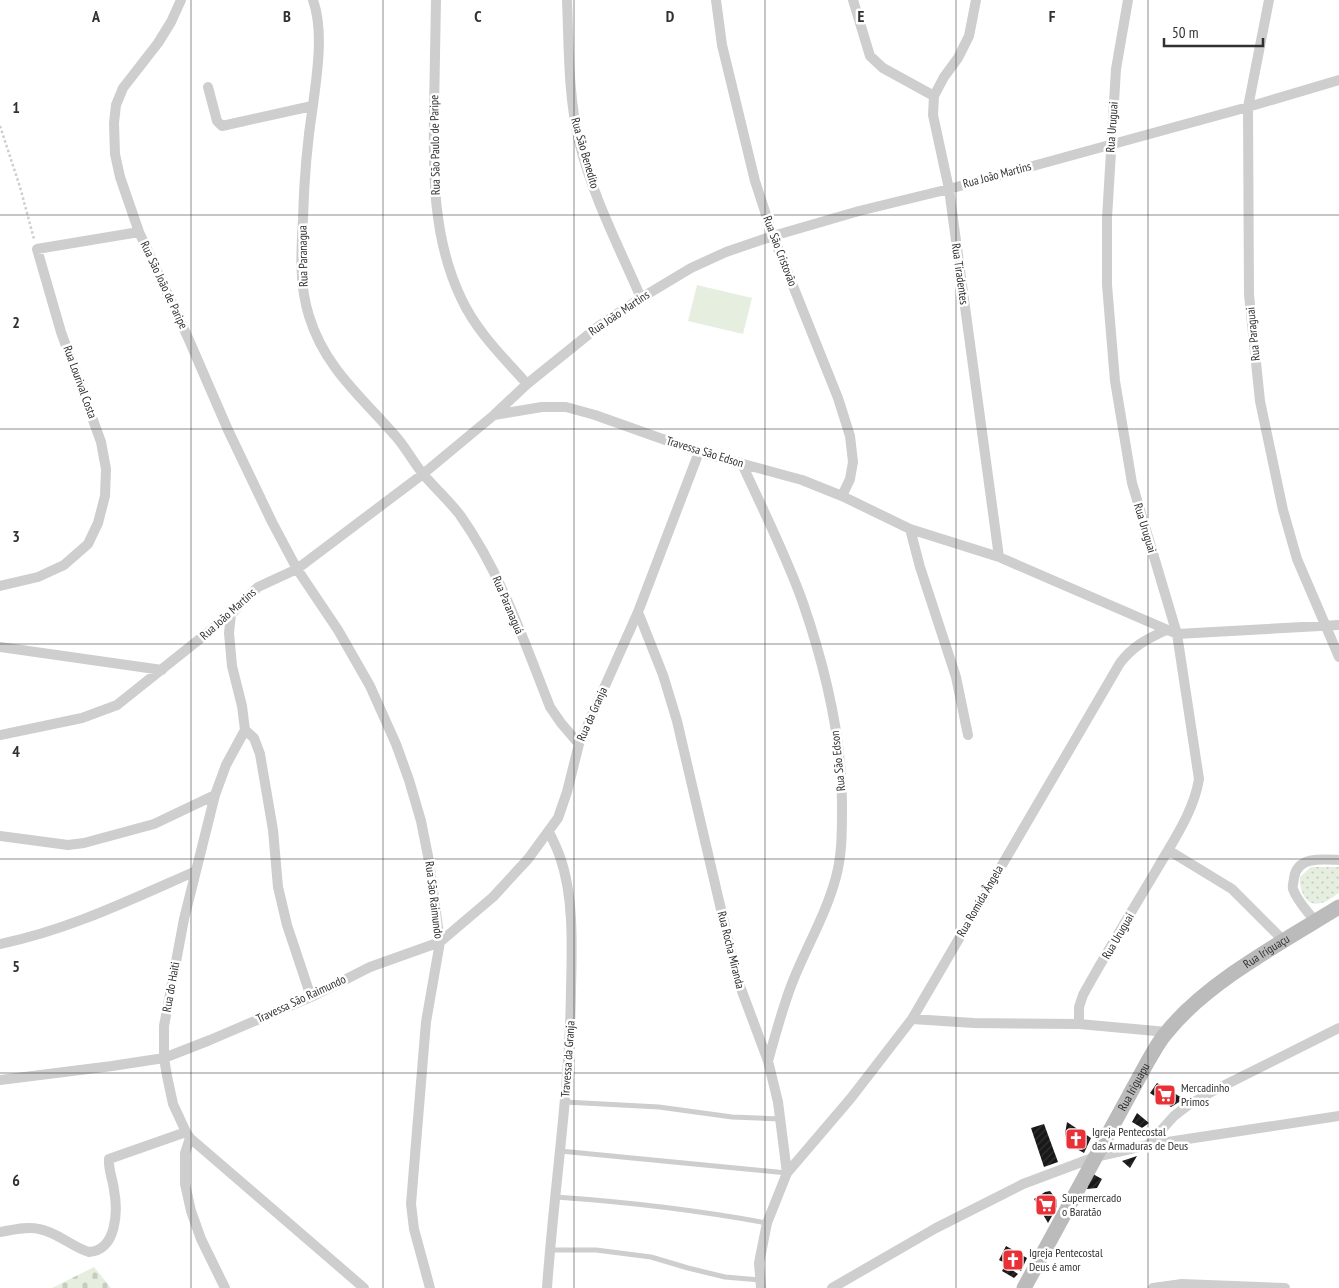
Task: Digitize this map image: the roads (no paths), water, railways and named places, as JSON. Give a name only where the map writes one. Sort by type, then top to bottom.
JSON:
[{"type":"main road","name":"Rua Iriguaçu","points":[[1198,1001],[1239,970],[1339,907]]},
{"type":"main road","name":"Rua Iriguapu","points":[[1024,1288],[1148,1061],[1166,1032],[1198,1001]]},
{"type":"street","name":"Rua São João de Paripe","points":[[181,0],[171,22],[158,43],[123,88],[116,105],[114,123],[115,154],[120,177],[139,232],[228,430],[297,569]]},
{"type":"street","name":"Rua Paranagua","points":[[313,0],[316,8],[318,72],[312,106],[304,180],[301,283],[309,317],[321,346],[338,374],[398,439],[423,474]]},
{"type":"street","name":"Rua São Paulo de Paripe","points":[[436,0],[433,167],[436,210],[444,255],[462,300],[475,321],[527,384]]},
{"type":"street","name":"Rua São Benedito","points":[[567,0],[572,104],[579,141],[592,185],[641,298]]},
{"type":"street","name":"Rua São Cristovão","points":[[716,0],[725,54],[755,181],[773,236],[838,398],[850,436],[853,462],[850,478],[842,496]]},
{"type":"street","points":[[853,0],[870,56],[883,68],[934,96]]},
{"type":"street","name":"Rua Tiradentes","points":[[976,0],[968,36],[958,58],[944,77],[934,96],[933,115],[948,189],[999,558]]},
{"type":"street","name":"Rua Uruguai","points":[[1079,1024],[1079,1007],[1083,996],[1168,850],[1192,805],[1199,779],[1178,634],[1132,483],[1114,381],[1107,285],[1107,218],[1116,69],[1128,0]]},
{"type":"street","name":"Rua Paraguai","points":[[1269,0],[1248,107],[1249,295],[1260,400],[1283,510],[1297,559],[1339,658]]},
{"type":"street","name":"Rua João Martins","points":[[0,736],[82,718],[117,705],[231,614],[258,587],[297,569],[423,474],[494,415],[527,384],[599,326],[691,268],[726,252],[773,236],[859,211],[948,189],[1248,107],[1339,80]]},
{"type":"street","points":[[208,87],[218,121],[222,126],[312,106]]},
{"type":"street","name":"Rua Lourival Costa","points":[[0,586],[38,577],[64,565],[88,544],[98,522],[105,496],[106,468],[101,442],[61,332],[37,249],[139,232]]},
{"type":"street","name":"Travessa São Edson","points":[[494,415],[542,407],[566,407],[699,452],[802,480],[842,496],[910,529],[999,558],[1178,634]]},
{"type":"street","name":"Rua da Granja","points":[[440,942],[493,897],[528,859],[558,818],[567,792],[579,744],[638,612],[699,452]]},
{"type":"street","name":"Rua São Edson","points":[[742,464],[776,536],[803,603],[822,671],[838,740],[842,784],[842,836],[836,876],[828,902],[791,986],[768,1061]]},
{"type":"street","name":"Rua Paranaguá","points":[[423,474],[458,514],[483,550],[504,593],[550,707],[579,744]]},
{"type":"street","points":[[910,529],[920,567],[956,677],[968,735]]},
{"type":"street","name":"Rua São Raimundo","points":[[297,569],[338,630],[370,686],[396,744],[409,780],[421,821],[429,861],[440,942],[426,1022],[411,1204],[414,1229],[430,1288]]},
{"type":"street","name":"Rua Rocha Miranda","points":[[638,612],[666,684],[677,721],[737,978],[768,1061],[781,1119],[787,1173],[766,1223],[759,1262],[760,1284]]},
{"type":"street","points":[[231,614],[229,633],[232,658],[245,730],[254,738],[260,754],[274,830],[278,887],[287,925],[311,997]]},
{"type":"street","points":[[1178,634],[1339,625]]},
{"type":"street","name":"Rua Romida Ângela","points":[[787,1173],[851,1098],[912,1019],[1120,663],[1128,652],[1141,642],[1166,630]]},
{"type":"street","points":[[0,647],[162,670]]},
{"type":"street","name":"Rua do Haiti","points":[[245,730],[226,765],[215,795],[184,919],[165,1017],[164,1058],[174,1104],[188,1135],[364,1288]]},
{"type":"street","points":[[0,836],[68,845],[84,843],[154,824],[215,795]]},
{"type":"street","name":"Travessa da Granja","points":[[547,1288],[566,1102],[571,1019],[572,950],[568,894],[560,858],[549,832]]},
{"type":"street","points":[[1168,850],[1232,890],[1284,941]]},
{"type":"street","points":[[1315,922],[1293,888],[1295,872],[1305,862],[1319,858],[1339,860]]},
{"type":"street","points":[[0,944],[40,934],[95,915],[196,871]]},
{"type":"street","name":"Travessa São Raimundo","points":[[0,1080],[164,1058],[311,997],[370,967],[440,942]]},
{"type":"street","points":[[912,1019],[974,1023],[1079,1024],[1166,1032]]},
{"type":"street","points":[[1148,1145],[1174,1116],[1187,1106],[1339,1028]]},
{"type":"street","points":[[832,1288],[936,1228],[1023,1184],[1095,1157],[1148,1145],[1339,1116]]},
{"type":"street","points":[[0,1232],[39,1228],[89,1252],[102,1248],[111,1235],[115,1214],[116,1201],[109,1159],[188,1135],[185,1153],[185,1184],[191,1211],[201,1239],[225,1288]]},
{"type":"street","points":[[1153,1288],[1182,1284],[1285,1288]]},
{"type":"lane","points":[[566,1102],[659,1107],[732,1117],[781,1119]]},
{"type":"lane","points":[[560,1150],[787,1173]]},
{"type":"lane","points":[[556,1198],[682,1209],[766,1223]]},
{"type":"lane","points":[[550,1250],[596,1250],[651,1257],[688,1268],[760,1284]]},
{"type":"place","name":"Mercadinho Primos","points":[[1165,1095]]},
{"type":"place","name":"Igreja Pentecostal das Armaduras de Deus","points":[[1076,1139]]},
{"type":"place","name":"Supermercado o Baratão","points":[[1046,1205]]},
{"type":"place","name":"Igreja Pentecostal Deus é amor","points":[[1013,1260]]}]
